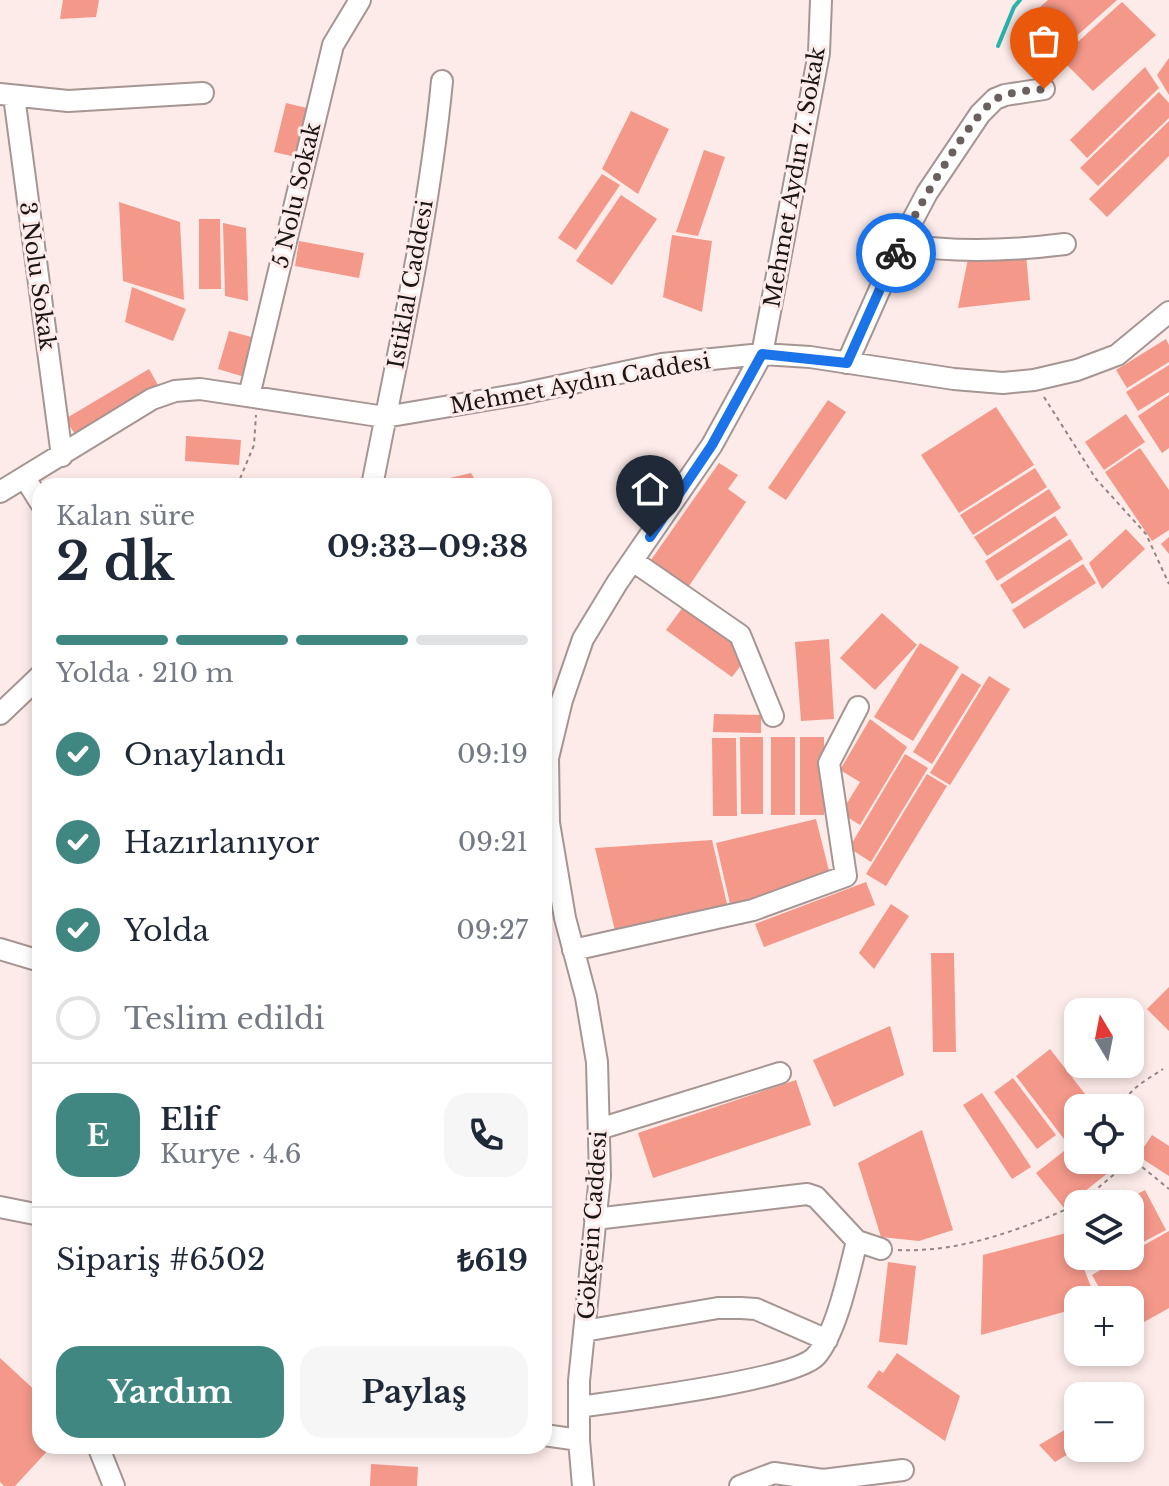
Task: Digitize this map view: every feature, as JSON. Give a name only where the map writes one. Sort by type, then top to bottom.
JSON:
[{"type":"street","name":"5 Nolu Sokak","points":[[253,397],[333,45],[360,0]]},
{"type":"street","name":"Mehmet Aydın 7. Sokak","points":[[762,354],[819,53],[821,0]]},
{"type":"street","name":"Istiklal Caddesi","points":[[374,478],[436,137],[442,81]]},
{"type":"street","points":[[847,363],[900,244],[927,193],[986,106],[1005,95],[1044,89]]},
{"type":"street","points":[[7,95],[68,101],[203,93]]},
{"type":"street","name":"3 Nolu Sokak","points":[[7,95],[62,456]]},
{"type":"street","points":[[900,244],[925,248],[1007,250],[1065,244]]},
{"type":"street","name":"Mehmet Aydın Caddesi","points":[[0,492],[152,399],[175,391],[200,389],[385,417],[521,394],[662,364],[762,354],[1003,383],[1034,380],[1077,370],[1117,355],[1169,312]]},
{"type":"street","name":"Gökçein Caddesi","points":[[552,741],[562,700],[583,639],[712,445],[762,354]]},
{"type":"street","points":[[25,478],[32,489]]},
{"type":"street","points":[[633,561],[740,635],[773,716]]},
{"type":"street","points":[[0,714],[32,684]]},
{"type":"street","points":[[573,950],[753,910],[846,876],[829,763],[858,707]]},
{"type":"street","name":"Gökçein Caddesi","points":[[552,841],[565,918],[586,997],[597,1062],[600,1176],[579,1407],[583,1486]]},
{"type":"street","points":[[0,949],[32,959]]},
{"type":"street","points":[[599,1129],[780,1073]]},
{"type":"street","points":[[595,1219],[807,1194],[816,1197],[857,1241],[881,1249]]},
{"type":"street","points":[[0,1207],[32,1213]]},
{"type":"street","points":[[579,1407],[730,1383],[804,1366],[827,1340],[857,1241]]},
{"type":"street","points":[[584,1331],[718,1308],[741,1308],[756,1309],[827,1340]]},
{"type":"street","points":[[552,1436],[579,1440]]},
{"type":"street","points":[[101,1454],[114,1486]]},
{"type":"street","points":[[740,1486],[774,1473],[823,1480],[903,1470]]},
{"type":"path","points":[[1034,380],[1096,479],[1146,534],[1169,584]]},
{"type":"path","points":[[240,478],[254,445],[253,397]]},
{"type":"path","points":[[1130,1094],[1163,1069]]},
{"type":"path","points":[[1144,1168],[1169,1189]]},
{"type":"path","points":[[1095,1190],[1115,1174]]},
{"type":"path","points":[[881,1249],[947,1247],[1006,1232],[1064,1209]]},
{"type":"building","points":[[63,0],[99,0],[96,17],[60,19]]},
{"type":"building","points":[[1048,0],[1117,0],[1053,57],[1022,23]]},
{"type":"building","points":[[1122,2],[1156,35],[1093,91],[1060,58]]},
{"type":"building","points":[[1169,58],[1169,95],[1157,75]]},
{"type":"building","points":[[1145,67],[1159,88],[1087,158],[1070,140]]},
{"type":"building","points":[[1159,92],[1169,103],[1169,118],[1098,186],[1080,168]]},
{"type":"building","points":[[286,103],[311,109],[300,158],[274,152]]},
{"type":"building","points":[[631,111],[669,129],[638,194],[602,169]]},
{"type":"building","points":[[1169,121],[1169,156],[1107,217],[1089,199]]},
{"type":"building","points":[[704,150],[725,157],[698,236],[676,232]]},
{"type":"building","points":[[602,174],[620,185],[576,250],[558,238]]},
{"type":"building","points":[[621,195],[657,219],[612,285],[576,261]]},
{"type":"building","points":[[119,202],[180,222],[184,300],[123,281]]},
{"type":"building","points":[[199,219],[220,219],[221,289],[199,289]]},
{"type":"building","points":[[223,223],[246,228],[248,301],[225,296]]},
{"type":"building","points":[[672,235],[712,241],[702,312],[663,297]]},
{"type":"building","points":[[299,241],[364,253],[359,278],[295,266]]},
{"type":"building","points":[[969,254],[1026,254],[1030,300],[958,308]]},
{"type":"building","points":[[132,287],[186,309],[173,341],[125,322]]},
{"type":"building","points":[[229,331],[259,339],[248,378],[218,369]]},
{"type":"building","points":[[1166,339],[1169,362],[1127,388],[1116,370]]},
{"type":"building","points":[[1169,365],[1169,392],[1138,411],[1126,392]]},
{"type":"building","points":[[149,369],[158,385],[75,434],[65,419]]},
{"type":"building","points":[[1169,395],[1169,448],[1162,453],[1138,416]]},
{"type":"building","points":[[828,400],[846,412],[786,500],[768,488]]},
{"type":"building","points":[[996,407],[1034,465],[959,513],[921,455]]},
{"type":"building","points":[[1126,414],[1145,442],[1104,470],[1085,442]]},
{"type":"building","points":[[186,436],[241,440],[239,465],[185,461]]},
{"type":"building","points":[[1140,448],[1169,490],[1169,530],[1152,541],[1105,472]]},
{"type":"building","points":[[719,463],[738,475],[728,489],[746,502],[689,586],[651,560]]},
{"type":"building","points":[[1035,468],[1047,487],[973,535],[960,515]]},
{"type":"building","points":[[471,473],[474,478],[450,478]]},
{"type":"building","points":[[1049,489],[1061,508],[987,556],[974,537]]},
{"type":"building","points":[[1055,516],[1068,535],[997,581],[985,561]]},
{"type":"building","points":[[1126,529],[1145,549],[1102,589],[1089,563]]},
{"type":"building","points":[[1169,537],[1169,554],[1161,544]]},
{"type":"building","points":[[1070,539],[1083,559],[1012,604],[1000,585]]},
{"type":"building","points":[[1083,564],[1096,583],[1024,629],[1012,610]]},
{"type":"building","points":[[683,607],[731,640],[747,657],[732,677],[666,630]]},
{"type":"building","points":[[882,613],[917,645],[875,690],[840,658]]},
{"type":"building","points":[[829,639],[834,719],[801,721],[795,642]]},
{"type":"building","points":[[920,643],[959,667],[913,741],[874,717]]},
{"type":"building","points":[[962,673],[981,685],[932,764],[913,752]]},
{"type":"building","points":[[989,676],[1010,689],[950,785],[930,773]]},
{"type":"building","points":[[714,714],[761,715],[761,733],[713,732]]},
{"type":"building","points":[[870,719],[907,747],[860,825],[841,813],[860,782],[840,770]]},
{"type":"building","points":[[740,737],[763,737],[763,814],[741,814]]},
{"type":"building","points":[[771,737],[795,737],[795,815],[771,815]]},
{"type":"building","points":[[800,737],[824,737],[824,815],[800,815]]},
{"type":"building","points":[[712,738],[736,738],[737,816],[713,816]]},
{"type":"building","points":[[905,754],[928,768],[871,862],[849,848]]},
{"type":"building","points":[[927,774],[947,786],[886,886],[866,874]]},
{"type":"building","points":[[816,819],[832,883],[731,908],[716,843]]},
{"type":"building","points":[[712,840],[728,908],[616,935],[595,848]]},
{"type":"building","points":[[866,882],[875,905],[764,947],[755,924]]},
{"type":"building","points":[[891,904],[909,916],[874,969],[859,953]]},
{"type":"building","points":[[931,953],[954,953],[956,1052],[933,1052]]},
{"type":"building","points":[[1169,987],[1169,1031],[1147,1009]]},
{"type":"building","points":[[890,1026],[904,1075],[834,1107],[813,1060]]},
{"type":"building","points":[[1050,1049],[1064,1067],[1064,1078],[1073,1078],[1085,1094],[1064,1094],[1064,1139],[1016,1076]]},
{"type":"building","points":[[1013,1078],[1056,1135],[1037,1149],[994,1092]]},
{"type":"building","points":[[796,1080],[811,1125],[653,1178],[638,1133]]},
{"type":"building","points":[[982,1093],[1031,1167],[1012,1179],[963,1105]]},
{"type":"building","points":[[922,1130],[953,1230],[919,1241],[881,1237],[858,1163]]},
{"type":"building","points":[[1152,1135],[1169,1146],[1169,1176],[1144,1160],[1144,1147]]},
{"type":"building","points":[[1064,1151],[1064,1174],[1106,1174],[1086,1190],[1064,1190],[1064,1208],[1036,1173]]},
{"type":"building","points":[[1144,1191],[1166,1230],[1144,1242]]},
{"type":"building","points":[[1169,1231],[1169,1308],[1144,1322],[1144,1286],[1098,1286],[1092,1275],[1100,1270],[1144,1270],[1144,1245]]},
{"type":"building","points":[[1064,1234],[1064,1270],[1085,1270],[1091,1286],[1064,1286],[1064,1312],[981,1335],[983,1255]]},
{"type":"building","points":[[888,1262],[916,1266],[907,1345],[879,1342]]},
{"type":"building","points":[[897,1353],[960,1396],[945,1441],[867,1387],[879,1370],[883,1373]]},
{"type":"building","points":[[0,1358],[32,1388],[32,1454],[45,1454],[15,1486],[4,1486],[0,1482]]},
{"type":"building","points":[[1064,1430],[1064,1457],[1055,1462],[1039,1445]]},
{"type":"building","points":[[371,1464],[418,1467],[417,1486],[370,1486]]},
{"type":"waterway","points":[[998,46],[1020,0]]},
{"type":"way so far","points":[[896,253],[927,193],[986,106],[1005,95],[1044,89]]},
{"type":"route","points":[[650,537],[712,445],[762,354],[847,363],[896,253]]}]
